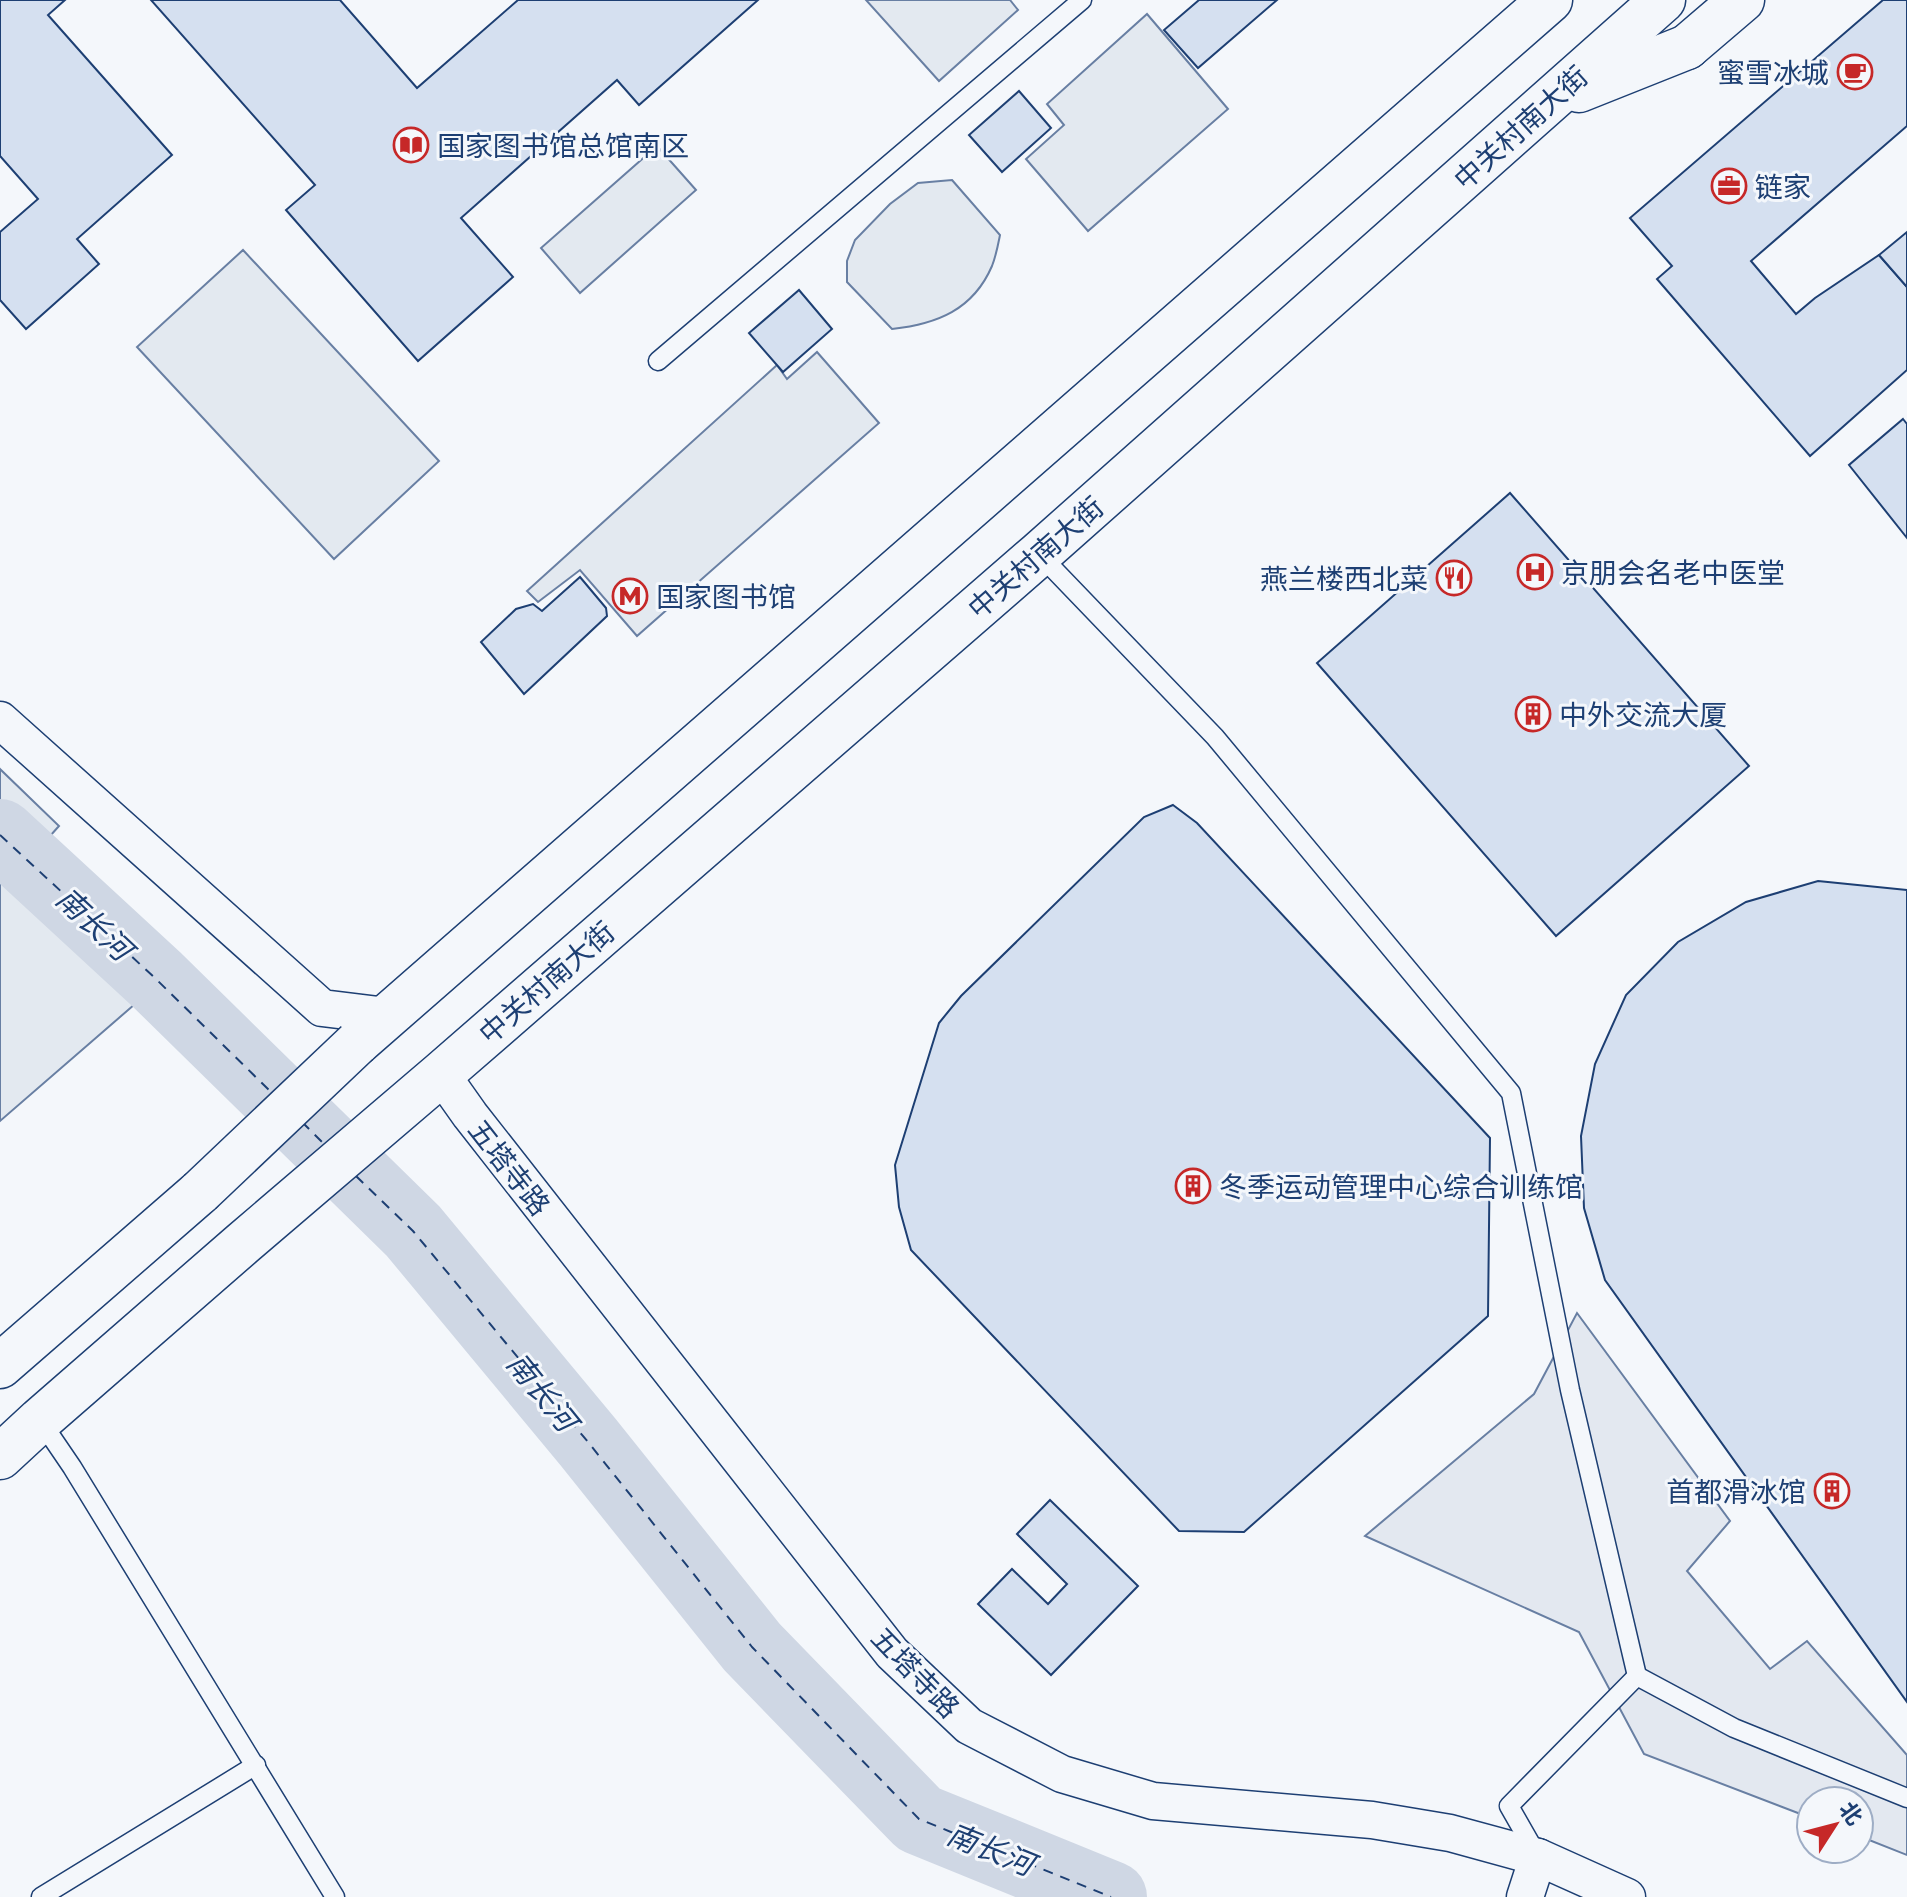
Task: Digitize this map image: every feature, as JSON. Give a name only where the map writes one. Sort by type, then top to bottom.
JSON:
[{"type":"main road","points":[[0,1366],[200,1192],[372,1029],[1550,0]]},
{"type":"main road","name":"中关村南大街","points":[[40,1420],[1039,554],[1663,0]]},
{"type":"main road","points":[[1550,101],[1687,47],[1742,0]]},
{"type":"main road","points":[[0,1457],[40,1420]]},
{"type":"street","points":[[0,720],[322,1008],[372,1029]]},
{"type":"street","name":"五塔寺路","points":[[441,1074],[892,1653],[969,1726],[1062,1774],[1153,1801],[1372,1820],[1450,1833],[1538,1857],[1627,1897]]},
{"type":"street","points":[[1525,1897],[1538,1857]]},
{"type":"lane","points":[[658,361],[1082,0]]},
{"type":"lane","points":[[1039,554],[1215,737],[1511,1093],[1570,1390],[1637,1676],[1734,1728],[1907,1798]]},
{"type":"lane","points":[[40,1420],[72,1467],[335,1897]]},
{"type":"lane","points":[[1538,1857],[1509,1806],[1637,1676]]},
{"type":"lane","points":[[41,1897],[256,1765]]},
{"type":"shaded area","points":[[866,0],[1010,0],[1018,10],[939,81]]},
{"type":"shaded area","points":[[1147,14],[1228,109],[1088,231],[1026,159],[1064,125],[1047,104]]},
{"type":"shaded area","points":[[657,146],[696,190],[580,293],[541,248]]},
{"type":"shaded area","points":[[952,180],[1000,235],[992,266],[975,294],[952,312],[924,323],[892,329],[847,282],[847,261],[855,240],[890,204],[918,183]]},
{"type":"shaded area","points":[[243,250],[439,461],[334,559],[137,347]]},
{"type":"shaded area","points":[[817,352],[879,423],[637,636],[580,570],[538,602],[527,591],[777,365],[787,379]]},
{"type":"shaded area","points":[[0,769],[59,826],[7,884],[135,1004],[0,1121]]},
{"type":"shaded area","points":[[1577,1313],[1730,1521],[1687,1571],[1770,1669],[1807,1641],[1907,1755],[1907,1855],[1875,1842],[1875,1785],[1795,1785],[1795,1812],[1644,1754],[1579,1632],[1365,1536],[1534,1394]]},
{"type":"building","points":[[0,0],[65,0],[48,15],[172,155],[77,239],[99,264],[26,329],[0,300],[0,232],[38,199],[0,156]]},
{"type":"building","name":"国家图书馆总馆南区","points":[[151,0],[340,0],[417,88],[518,0],[758,0],[639,105],[617,80],[461,218],[513,277],[418,361],[286,210],[315,185]]},
{"type":"building","points":[[1199,0],[1277,0],[1198,68],[1164,30]]},
{"type":"building","points":[[1883,0],[1907,0],[1907,126],[1751,261],[1796,314],[1879,255],[1907,287],[1907,370],[1810,456],[1657,279],[1672,266],[1630,218]]},
{"type":"building","points":[[1019,91],[1051,128],[1002,172],[969,135]]},
{"type":"building","points":[[1907,232],[1907,287],[1879,255]]},
{"type":"building","points":[[799,290],[832,329],[783,372],[749,333]]},
{"type":"building","points":[[1903,419],[1907,424],[1907,538],[1849,465]]},
{"type":"building","name":"中外交流大厦","points":[[1510,493],[1749,766],[1556,936],[1317,663]]},
{"type":"building","points":[[580,577],[606,608],[607,616],[524,694],[481,642],[516,609],[533,604],[542,611]]},
{"type":"building","name":"冬季运动管理中心综合训练馆","points":[[1173,805],[1197,823],[1490,1138],[1488,1316],[1244,1532],[1179,1531],[911,1250],[899,1207],[895,1165],[939,1023],[961,996],[1144,817]]},
{"type":"building","name":"首都滑冰馆","points":[[1818,881],[1907,890],[1907,1702],[1605,1280],[1584,1208],[1581,1136],[1595,1064],[1626,995],[1678,942],[1746,902]]},
{"type":"building","points":[[1050,1500],[1138,1586],[1051,1675],[978,1604],[1012,1569],[1048,1604],[1067,1584],[1017,1534]]},
{"type":"waterway","name":"南长河","points":[[0,835],[156,979],[413,1231],[752,1647],[919,1819],[1111,1897]]},
{"type":"ferry route","points":[[0,835],[156,979],[272,1093]]},
{"type":"ferry route","points":[[302,1122],[326,1146]]},
{"type":"ferry route","points":[[356,1176],[413,1231],[752,1647],[919,1819],[1111,1897]]},
{"type":"place","name":"蜜雪冰城","points":[[1855,72]]},
{"type":"place","name":"国家图书馆总馆南区","points":[[411,145]]},
{"type":"place","name":"链家","points":[[1729,186]]},
{"type":"place","name":"京朋会名老中医堂","points":[[1535,572]]},
{"type":"place","name":"燕兰楼西北菜","points":[[1454,578]]},
{"type":"place","name":"国家图书馆","points":[[630,596]]},
{"type":"place","name":"中外交流大厦","points":[[1533,714]]},
{"type":"place","name":"冬季运动管理中心综合训练馆","points":[[1193,1186]]},
{"type":"place","name":"首都滑冰馆","points":[[1832,1491]]}]
